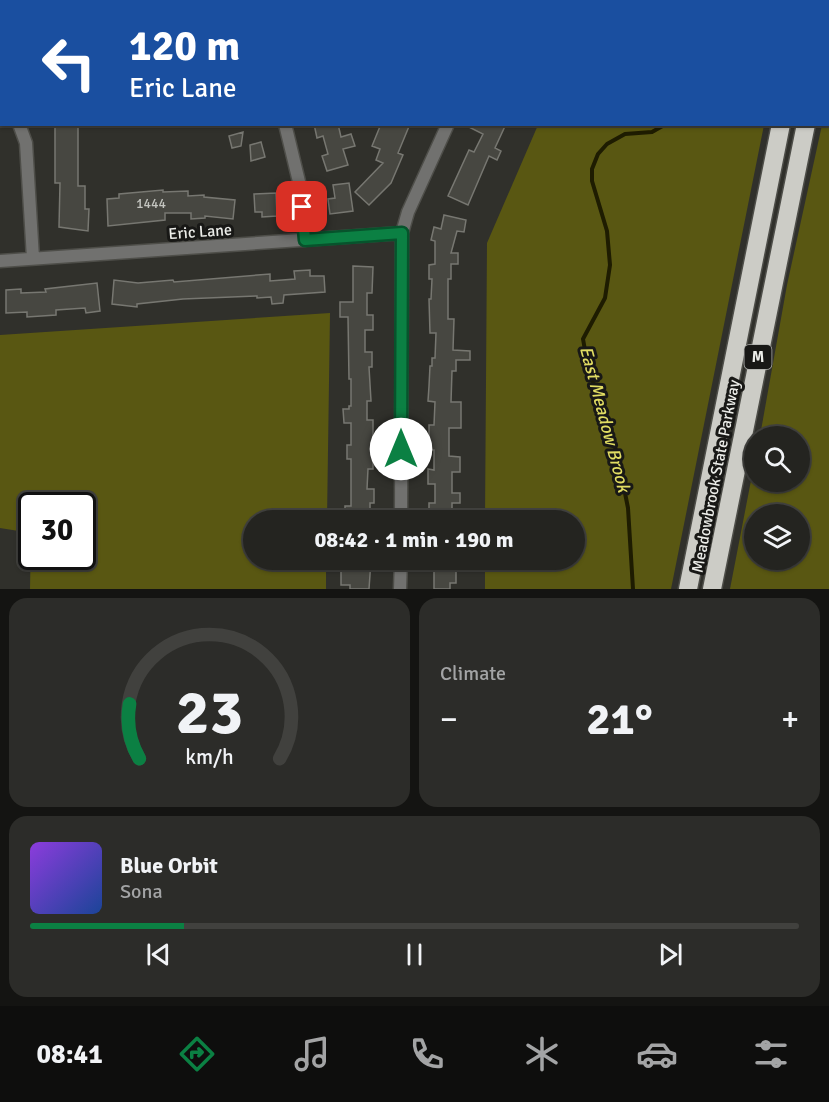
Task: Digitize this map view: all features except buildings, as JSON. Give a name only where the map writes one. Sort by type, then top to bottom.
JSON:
[{"type":"highway","name":"Meadowbrook State Parkway","points":[[688,589],[781,126]]},
{"type":"highway","name":"Meadowbrook State Parkway","points":[[712,589],[806,126]]},
{"type":"street","points":[[20,126],[26,143],[33,258]]},
{"type":"street","points":[[285,126],[301,190],[305,240]]},
{"type":"street","points":[[401,510],[402,233],[408,212],[447,126]]},
{"type":"street","name":"Eric Lane","points":[[0,261],[402,233]]},
{"type":"street","points":[[400,570],[400,589]]},
{"type":"shaded area","points":[[538,126],[764,126],[671,589],[485,589],[485,570],[585,570],[585,510],[485,510],[487,243]]},
{"type":"shaded area","points":[[822,126],[829,126],[829,589],[730,589],[744,517],[744,570],[810,570],[810,504],[746,504],[749,492],[810,492],[810,426],[762,426],[787,285]]},
{"type":"shaded area","points":[[330,313],[327,510],[243,510],[243,570],[326,570],[326,589],[30,589],[30,570],[96,570],[96,492],[18,492],[18,531],[0,528],[0,335]]},
{"type":"waterway","name":"East Meadow Brook","points":[[633,589],[628,508],[617,453],[588,367],[583,339],[605,298],[610,265],[607,231],[592,181],[592,169],[598,154],[607,144],[625,134],[652,132],[662,126]]},
{"type":"route","points":[[302,207],[305,240],[402,233],[401,449]]}]
